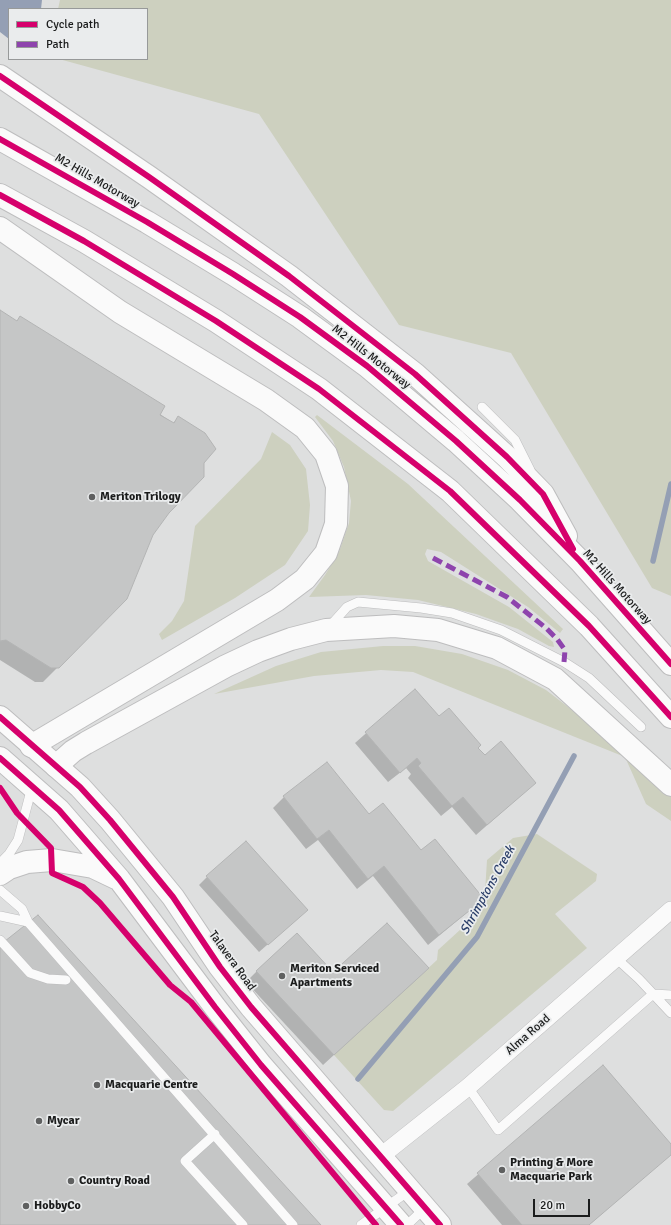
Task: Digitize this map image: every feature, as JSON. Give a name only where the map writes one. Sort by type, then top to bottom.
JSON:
[{"type":"main road","points":[[0,76],[149,177],[289,276],[415,374],[507,457],[543,494],[580,561]]},
{"type":"main road","name":"M2 Hills Motorway","points":[[0,139],[147,222],[300,317],[367,366],[456,441],[520,500],[580,561],[671,664]]},
{"type":"main road","points":[[0,194],[84,241],[216,321],[319,389],[450,491],[589,626],[671,717]]},
{"type":"main road","points":[[0,228],[120,312],[266,400],[305,428],[326,454],[337,486],[336,524],[326,553],[305,578],[277,600],[31,746],[1,762],[32,786],[59,810],[119,879],[215,1007],[261,1065],[401,1225]]},
{"type":"main road","points":[[32,786],[73,751],[226,666],[291,639],[326,630],[394,626],[438,630],[497,648],[555,680],[671,785]]},
{"type":"main road","name":"Talavera Road","points":[[0,717],[31,746],[80,787],[110,820],[173,897],[220,967],[251,1006],[440,1225]]},
{"type":"main road","points":[[0,874],[9,868],[27,862],[52,860],[93,867],[119,879]]},
{"type":"street","name":"Alma Road","points":[[381,1156],[468,1087],[671,910]]},
{"type":"lane","points":[[482,407],[516,440],[543,494]]},
{"type":"lane","points":[[326,630],[347,607],[358,602],[421,608],[452,613],[500,630],[564,662],[590,678],[641,727]]},
{"type":"lane","points":[[0,863],[9,854],[18,840],[32,786]]},
{"type":"lane","points":[[0,890],[22,909],[28,922],[294,1225]]},
{"type":"lane","points":[[0,916],[28,922]]},
{"type":"lane","points":[[1,942],[30,973],[48,979],[66,980]]},
{"type":"lane","points":[[616,958],[671,1013]]},
{"type":"lane","points":[[468,1087],[498,1130],[653,994],[671,995]]},
{"type":"lane","points":[[215,1134],[185,1161],[243,1225]]},
{"type":"lane","points":[[361,1225],[385,1206],[410,1190]]},
{"type":"lane","points":[[407,1225],[425,1208]]},
{"type":"green space","points":[[60,0],[671,0],[671,596],[652,588],[511,353],[399,325],[259,114],[63,60],[148,60],[148,8],[58,8]]},
{"type":"green space","points":[[317,415],[408,484],[563,629],[560,633],[528,607],[441,552],[427,549],[425,554],[428,561],[509,607],[553,642],[554,647],[549,646],[518,629],[476,614],[418,600],[366,595],[309,597],[339,552],[349,523],[351,501],[344,467],[333,441],[315,417]]},
{"type":"green space","points":[[272,432],[290,445],[306,469],[310,505],[308,531],[285,565],[235,598],[162,640],[159,634],[172,621],[184,601],[195,526],[261,459]]},
{"type":"green space","points":[[383,646],[415,646],[462,654],[508,670],[546,690],[629,754],[671,797],[671,821],[646,804],[625,757],[413,672],[381,670],[314,676],[214,694],[276,666],[321,652]]},
{"type":"green space","points":[[537,834],[597,874],[596,881],[555,914],[587,948],[393,1111],[384,1110],[334,1055],[437,960],[438,950],[484,908],[487,860],[513,838]]},
{"type":"water","points":[[0,0],[42,0],[41,8],[8,8],[8,38],[0,32]]},
{"type":"building","name":"Meriton Trilogy","points":[[0,310],[17,321],[20,316],[165,406],[160,415],[174,423],[178,416],[205,433],[216,449],[204,463],[204,477],[169,513],[153,535],[127,599],[59,668],[51,668],[6,640],[0,641]]},
{"type":"building","points":[[415,689],[439,716],[449,708],[481,745],[478,748],[485,755],[501,741],[536,783],[487,825],[463,797],[452,806],[418,766],[421,763],[417,758],[400,773],[365,732]]},
{"type":"building","points":[[327,762],[369,814],[383,803],[421,850],[435,839],[484,899],[439,935],[384,866],[368,879],[329,830],[317,839],[283,796]]},
{"type":"building","points":[[246,841],[308,910],[268,945],[206,876]]},
{"type":"building","name":"Macquarie Centre","points":[[38,915],[321,1225],[0,1225],[0,945]]},
{"type":"building","points":[[387,923],[429,968],[334,1055],[256,971],[297,933],[333,972]]},
{"type":"building","points":[[603,1065],[671,1144],[671,1155],[589,1225],[522,1225],[477,1173]]},
{"type":"waterway","points":[[653,561],[671,484]]},
{"type":"waterway","name":"Shrimptons Creek","points":[[358,1079],[477,937],[574,756]]},
{"type":"marked path","points":[[433,558],[507,597],[546,628],[557,639],[565,650],[564,662]]},
{"type":"cycle path","points":[[0,76],[149,177],[289,276],[415,374],[507,457],[543,494],[573,549]]},
{"type":"cycle path","points":[[0,139],[147,222],[233,274],[300,317],[367,366],[456,441],[520,500],[580,561],[671,664]]},
{"type":"cycle path","points":[[0,195],[84,241],[216,321],[319,389],[450,491],[589,626],[671,717]]},
{"type":"cycle path","points":[[0,717],[80,787],[110,820],[173,897],[220,967],[251,1007],[440,1225]]},
{"type":"cycle path","points":[[0,758],[59,810],[119,879],[215,1007],[261,1065],[401,1225]]},
{"type":"cycle path","points":[[0,788],[17,813],[51,848],[52,873],[83,887],[100,903],[170,985],[191,1002],[376,1225]]},
{"type":"place","name":"Meriton Trilogy","points":[[92,497]]},
{"type":"place","name":"Meriton Serviced Apartments","points":[[282,976]]},
{"type":"place","name":"Macquarie Centre","points":[[97,1085]]},
{"type":"place","name":"Mycar","points":[[39,1121]]},
{"type":"place","name":"Printing & More Macquarie Park","points":[[502,1170]]},
{"type":"place","name":"Country Road","points":[[71,1181]]},
{"type":"place","name":"HobbyCo","points":[[26,1206]]}]
